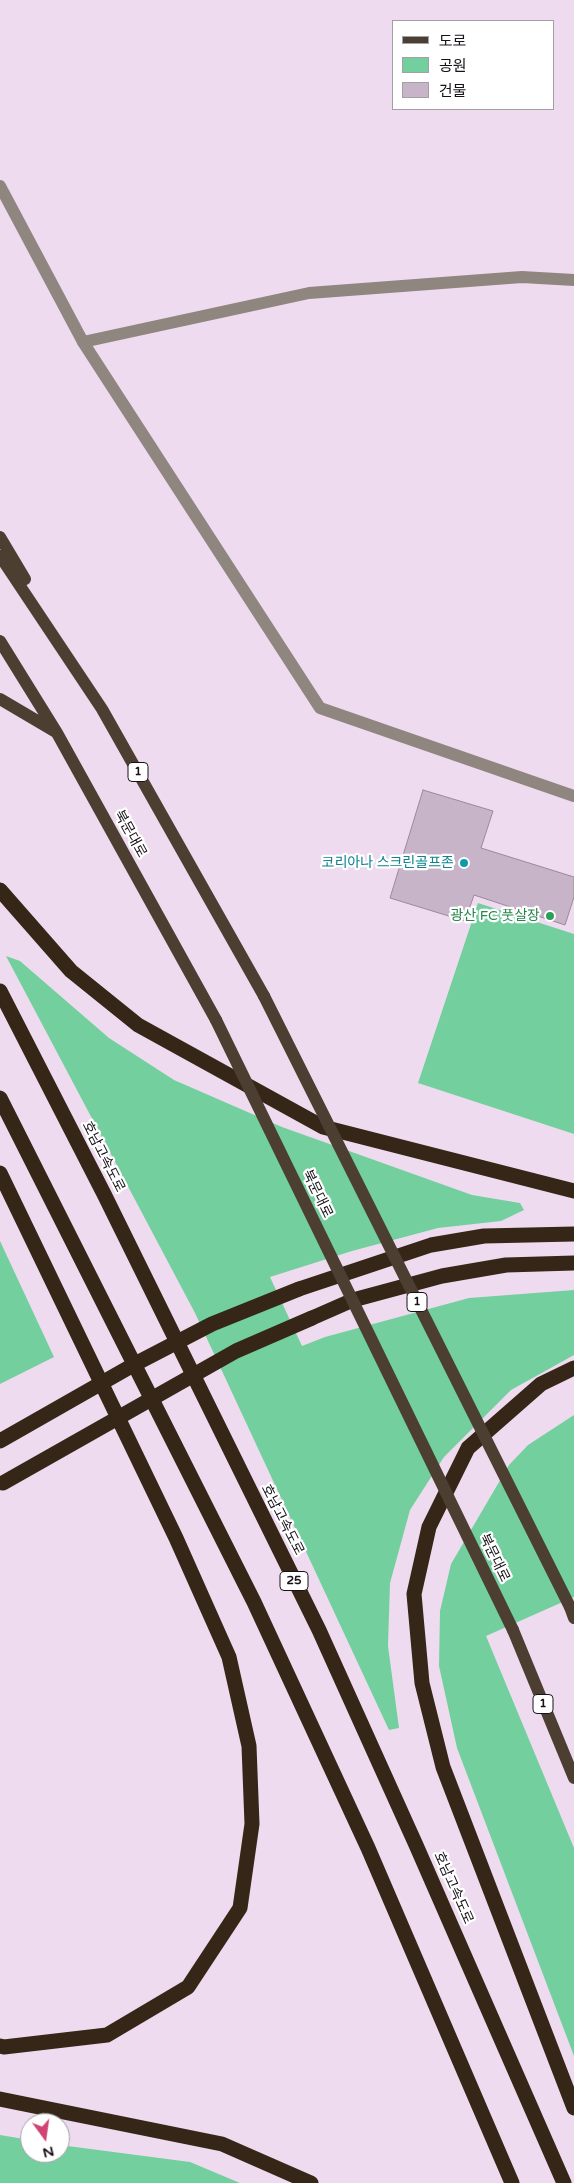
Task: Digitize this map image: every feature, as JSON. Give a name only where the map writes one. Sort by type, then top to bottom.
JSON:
[{"type":"highway","points":[[0,890],[71,971],[138,1026],[323,1127],[574,1191]]},
{"type":"highway","name":"호남고속도로","points":[[0,991],[104,1194],[319,1630],[416,1845],[564,2183]]},
{"type":"highway","points":[[0,1098],[254,1602],[368,1848],[512,2183]]},
{"type":"highway","points":[[0,1173],[176,1538],[229,1657],[250,1746],[252,1824],[240,1908],[188,1987],[107,2035],[4,2048],[0,2046]]},
{"type":"highway","points":[[0,1440],[135,1364],[212,1324],[299,1289],[431,1245],[484,1236],[574,1234]]},
{"type":"highway","points":[[1,1484],[236,1351],[353,1300],[442,1276],[506,1264],[574,1263]]},
{"type":"highway","points":[[574,1368],[541,1384],[468,1448],[429,1527],[414,1594],[422,1683],[443,1767],[574,2108]]},
{"type":"highway","points":[[0,2099],[222,2144],[311,2183]]},
{"type":"main road","points":[[0,537],[102,708]]},
{"type":"main road","name":"1","points":[[0,556],[102,708],[264,996],[572,1613]]},
{"type":"main road","name":"북문대로","points":[[0,641],[57,733],[216,1020],[513,1630],[574,1778]]},
{"type":"main road","points":[[0,699],[57,733]]},
{"type":"street","points":[[0,186],[83,342],[320,708],[574,796]]},
{"type":"street","points":[[83,342],[309,293],[522,277],[574,280]]},
{"type":"green space","points":[[478,903],[574,934],[574,1134],[418,1083]]},
{"type":"green space","points":[[6,956],[20,961],[109,1038],[174,1080],[282,1127],[472,1195],[520,1203],[524,1210],[501,1221],[438,1228],[352,1251],[270,1277],[302,1346],[325,1337],[469,1298],[574,1290],[574,1355],[511,1390],[444,1457],[410,1510],[390,1583],[388,1646],[399,1728],[389,1730],[195,1313]]},
{"type":"green space","points":[[0,1241],[54,1357],[0,1384]]},
{"type":"green space","points":[[574,1415],[574,1597],[486,1636],[574,1848],[574,2056],[457,1748],[439,1666],[440,1611],[451,1564],[509,1465],[528,1445]]},
{"type":"green space","points":[[0,2135],[20,2138],[20,2163],[70,2163],[70,2146],[190,2162],[240,2183],[0,2183]]},
{"type":"building","name":"코리아나 스크린골프존","points":[[423,790],[493,811],[481,848],[574,877],[574,897],[565,925],[474,895],[465,921],[390,898]]},
{"type":"place","name":"코리아나 스크린골프존","points":[[464,863]]},
{"type":"place","name":"광산 FC 풋살장","points":[[550,916]]}]
